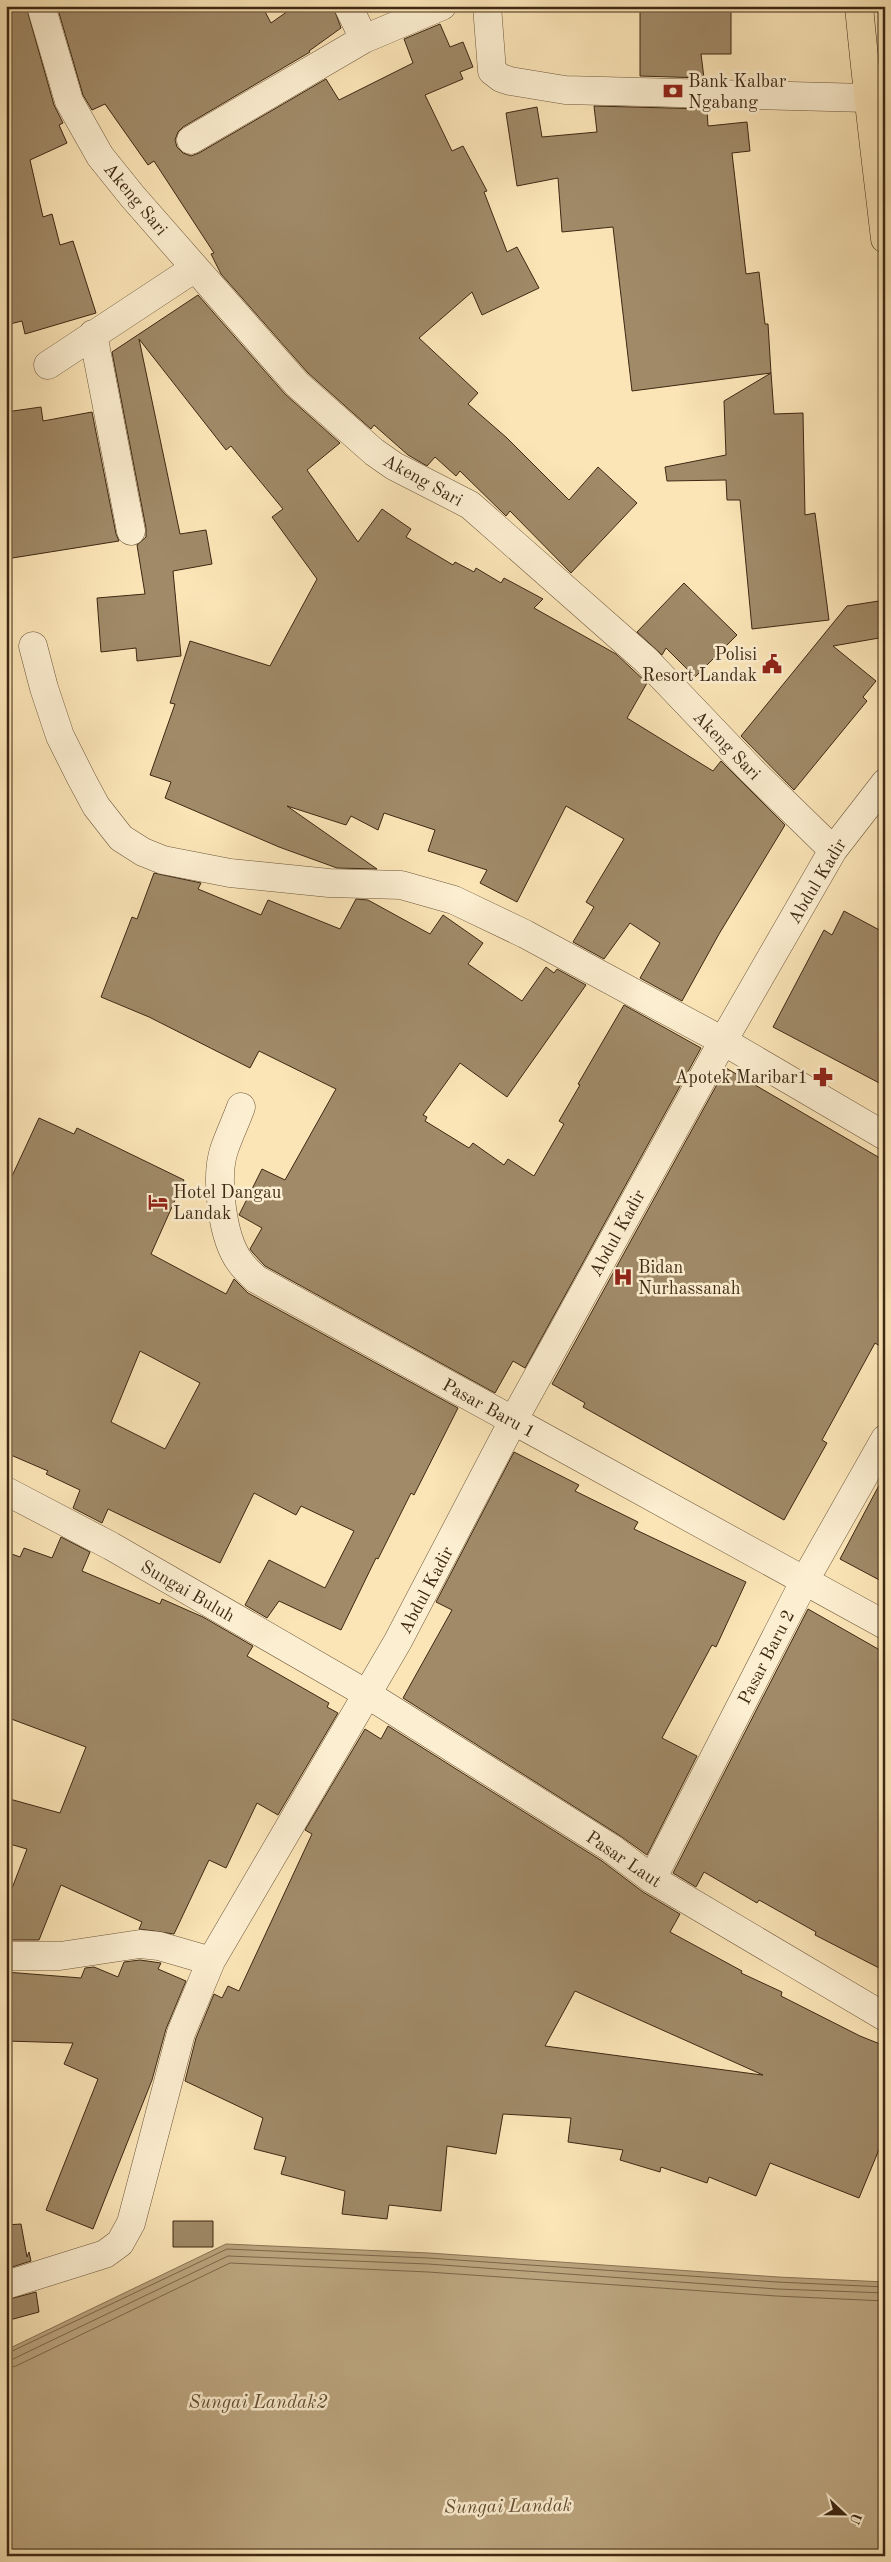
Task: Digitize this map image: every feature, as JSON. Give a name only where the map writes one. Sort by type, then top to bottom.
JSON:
[{"type":"highway","points":[[859,6],[867,98],[879,137],[885,238]]},
{"type":"street","name":"Akeng Sari","points":[[41,6],[69,101],[100,156],[297,384],[374,452],[394,466],[470,505],[646,660],[752,771],[833,850]]},
{"type":"street","points":[[348,6],[364,39]]},
{"type":"street","points":[[191,140],[364,39],[442,6]]},
{"type":"street","points":[[487,6],[492,71],[501,78],[510,81],[565,90],[867,98]]},
{"type":"street","points":[[48,365],[195,268]]},
{"type":"street","points":[[93,334],[131,531]]},
{"type":"street","points":[[34,646],[44,688],[60,736],[81,778],[96,806],[121,838],[143,852],[163,860],[230,873],[329,883],[401,885],[454,900],[525,934],[724,1041],[885,1136]]},
{"type":"street","name":"Abdul Kadir","points":[[6,2285],[105,2254],[120,2243],[131,2223],[181,2033],[211,1961],[367,1694],[458,1530],[513,1421],[724,1041],[833,850],[885,782]]},
{"type":"street","name":"Pasar Baru 1","points":[[241,1107],[223,1151],[220,1178],[225,1223],[239,1261],[256,1279],[885,1625]]},
{"type":"street","name":"Pasar Baru 2","points":[[652,1879],[805,1580],[885,1439]]},
{"type":"street","name":"Sungai Buluh","points":[[6,1491],[111,1546],[367,1694]]},
{"type":"street","name":"Pasar Laut","points":[[367,1694],[611,1848],[652,1879],[885,2017]]},
{"type":"street","points":[[6,1956],[60,1956],[140,1944],[159,1946],[211,1961]]},
{"type":"water","name":"Sungai Landak2","points":[[226,2244],[429,2253],[778,2277],[885,2282],[885,2556],[6,2556],[6,2350]]},
{"type":"building","points":[[6,6],[26,6],[54,105],[63,123],[59,125],[67,143],[30,160],[43,217],[52,214],[60,245],[73,241],[96,313],[25,334],[22,321],[6,325]]},
{"type":"building","points":[[57,6],[262,6],[271,23],[295,6],[333,6],[341,28],[310,52],[183,127],[178,132],[175,140],[177,147],[183,153],[191,156],[326,79],[339,100],[413,63],[404,39],[440,24],[450,47],[463,42],[473,67],[460,72],[463,79],[425,95],[452,151],[463,146],[487,191],[484,192],[507,252],[517,247],[539,288],[482,315],[472,292],[419,338],[478,393],[468,404],[507,438],[569,500],[598,467],[637,503],[571,573],[510,511],[506,516],[460,471],[456,476],[435,457],[427,466],[408,455],[374,425],[371,429],[308,373],[221,274],[211,254],[214,253],[154,161],[148,165],[105,104],[92,110],[83,95]]},
{"type":"building","points":[[640,6],[731,6],[731,54],[701,54],[704,78],[640,76]]},
{"type":"building","points":[[594,106],[707,109],[708,126],[747,122],[750,151],[732,153],[746,274],[759,272],[765,324],[768,324],[771,373],[632,391],[613,227],[562,232],[558,178],[517,186],[506,113],[537,107],[542,137],[597,132]]},
{"type":"building","points":[[198,295],[285,394],[340,443],[307,470],[358,542],[382,509],[411,529],[406,537],[453,565],[455,562],[474,572],[476,568],[501,583],[504,578],[543,599],[534,608],[616,654],[647,683],[627,718],[713,771],[721,761],[785,825],[719,934],[682,1001],[640,978],[660,943],[630,923],[604,959],[573,942],[594,907],[586,902],[624,839],[566,806],[517,902],[480,883],[487,870],[428,851],[435,830],[384,813],[378,830],[351,816],[346,825],[287,806],[377,869],[337,868],[279,847],[165,798],[171,782],[150,775],[175,704],[170,703],[190,641],[270,666],[317,579],[272,517],[283,509],[231,446],[226,450],[139,339],[180,534],[206,530],[212,564],[173,571],[181,656],[137,661],[136,648],[101,652],[97,598],[145,594],[137,545],[146,537],[146,528],[112,352]]},
{"type":"building","points":[[771,373],[774,414],[803,413],[805,515],[815,513],[829,620],[752,629],[740,500],[727,500],[726,480],[667,481],[665,467],[726,455],[724,401]]},
{"type":"building","points":[[41,407],[43,421],[92,412],[116,534],[119,541],[6,559],[6,487],[11,486],[6,454],[6,412]]},
{"type":"building","points":[[684,583],[737,635],[695,677],[666,648],[662,655],[637,632]]},
{"type":"building","points":[[885,600],[885,637],[833,646],[876,681],[863,697],[867,701],[794,790],[741,736],[847,606]]},
{"type":"building","points":[[154,873],[201,883],[198,889],[261,915],[268,900],[340,929],[356,899],[368,900],[430,934],[443,915],[483,943],[468,964],[522,1001],[546,967],[554,973],[557,969],[586,985],[507,1097],[460,1063],[423,1115],[427,1117],[425,1121],[469,1148],[473,1143],[504,1165],[508,1159],[534,1176],[564,1124],[559,1121],[580,1085],[578,1084],[624,1005],[701,1048],[525,1368],[513,1361],[495,1393],[265,1266],[250,1249],[262,1228],[239,1215],[262,1169],[285,1180],[336,1089],[259,1051],[250,1068],[149,1017],[101,997],[132,917],[137,919]]},
{"type":"building","points":[[844,911],[885,933],[885,1086],[773,1027],[824,930],[832,935]]},
{"type":"building","points":[[726,1068],[885,1161],[885,1349],[875,1343],[822,1440],[827,1443],[784,1520],[583,1407],[585,1403],[552,1384]]},
{"type":"building","points":[[39,1118],[74,1134],[77,1128],[184,1180],[151,1254],[226,1294],[234,1279],[248,1293],[458,1408],[414,1495],[411,1493],[378,1559],[376,1558],[341,1630],[279,1601],[267,1618],[245,1605],[269,1560],[325,1588],[354,1531],[301,1506],[296,1515],[254,1493],[220,1563],[108,1509],[102,1523],[73,1508],[80,1490],[46,1474],[48,1471],[6,1453],[6,1189]],"holes":[[[140,1351],[200,1383],[165,1449],[111,1422]]]},
{"type":"building","points":[[514,1452],[579,1485],[575,1491],[638,1522],[634,1529],[746,1582],[716,1647],[712,1645],[662,1738],[697,1756],[647,1855],[619,1835],[403,1698],[452,1610],[436,1602]]},
{"type":"building","points":[[885,1474],[885,1583],[840,1559]]},
{"type":"building","points":[[61,1537],[90,1552],[82,1571],[160,1604],[162,1599],[203,1617],[253,1646],[247,1656],[329,1703],[327,1707],[338,1713],[278,1815],[257,1803],[226,1868],[209,1860],[174,1934],[139,1929],[142,1922],[61,1885],[39,1940],[6,1940],[6,1904],[27,1849],[6,1843],[6,1798],[60,1813],[86,1747],[6,1717],[6,1552],[20,1557],[24,1548],[52,1558]]},
{"type":"building","points":[[808,1609],[885,1653],[885,1971],[815,1935],[816,1932],[759,1900],[757,1903],[704,1872],[696,1887],[673,1873]]},
{"type":"building","points":[[388,1726],[602,1861],[643,1892],[680,1914],[670,1932],[742,1971],[741,1973],[782,1992],[781,1996],[860,2036],[885,2046],[885,2135],[859,2198],[770,2163],[756,2196],[709,2177],[707,2183],[661,2167],[660,2172],[620,2160],[623,2150],[568,2142],[571,2118],[503,2114],[496,2154],[447,2146],[441,2211],[389,2205],[387,2219],[342,2214],[345,2191],[281,2174],[286,2157],[254,2149],[263,2118],[185,2081],[196,2038],[214,1994],[222,1998],[228,1986],[239,1991],[312,1834],[305,1830],[365,1729],[381,1739]],"holes":[[[575,1991],[762,2075],[545,2046]]]},
{"type":"building","points":[[140,1960],[161,1963],[158,1969],[186,1981],[166,2029],[152,2080],[93,2229],[46,2210],[98,2079],[64,2064],[73,2043],[6,2041],[6,1972],[81,1978],[85,1968],[94,1967],[118,1977],[124,1962]]},
{"type":"building","points":[[173,2221],[213,2221],[213,2247],[173,2247]]},
{"type":"building","points":[[21,2224],[27,2257],[29,2252],[31,2261],[6,2269],[6,2225]]},
{"type":"building","points":[[36,2292],[39,2312],[6,2321],[6,2300]]},
{"type":"place","name":"Bank Kalbar Ngabang","points":[[673,91]]},
{"type":"place","name":"Polisi Resort Landak","points":[[772,664]]},
{"type":"place","name":"Apotek Maribar1","points":[[823,1077]]},
{"type":"place","name":"Hotel Dangau Landak","points":[[158,1202]]},
{"type":"place","name":"Bidan Nurhassanah","points":[[623,1277]]},
{"type":"water label","name":"Sungai Landak","points":[[508,2505]]}]
